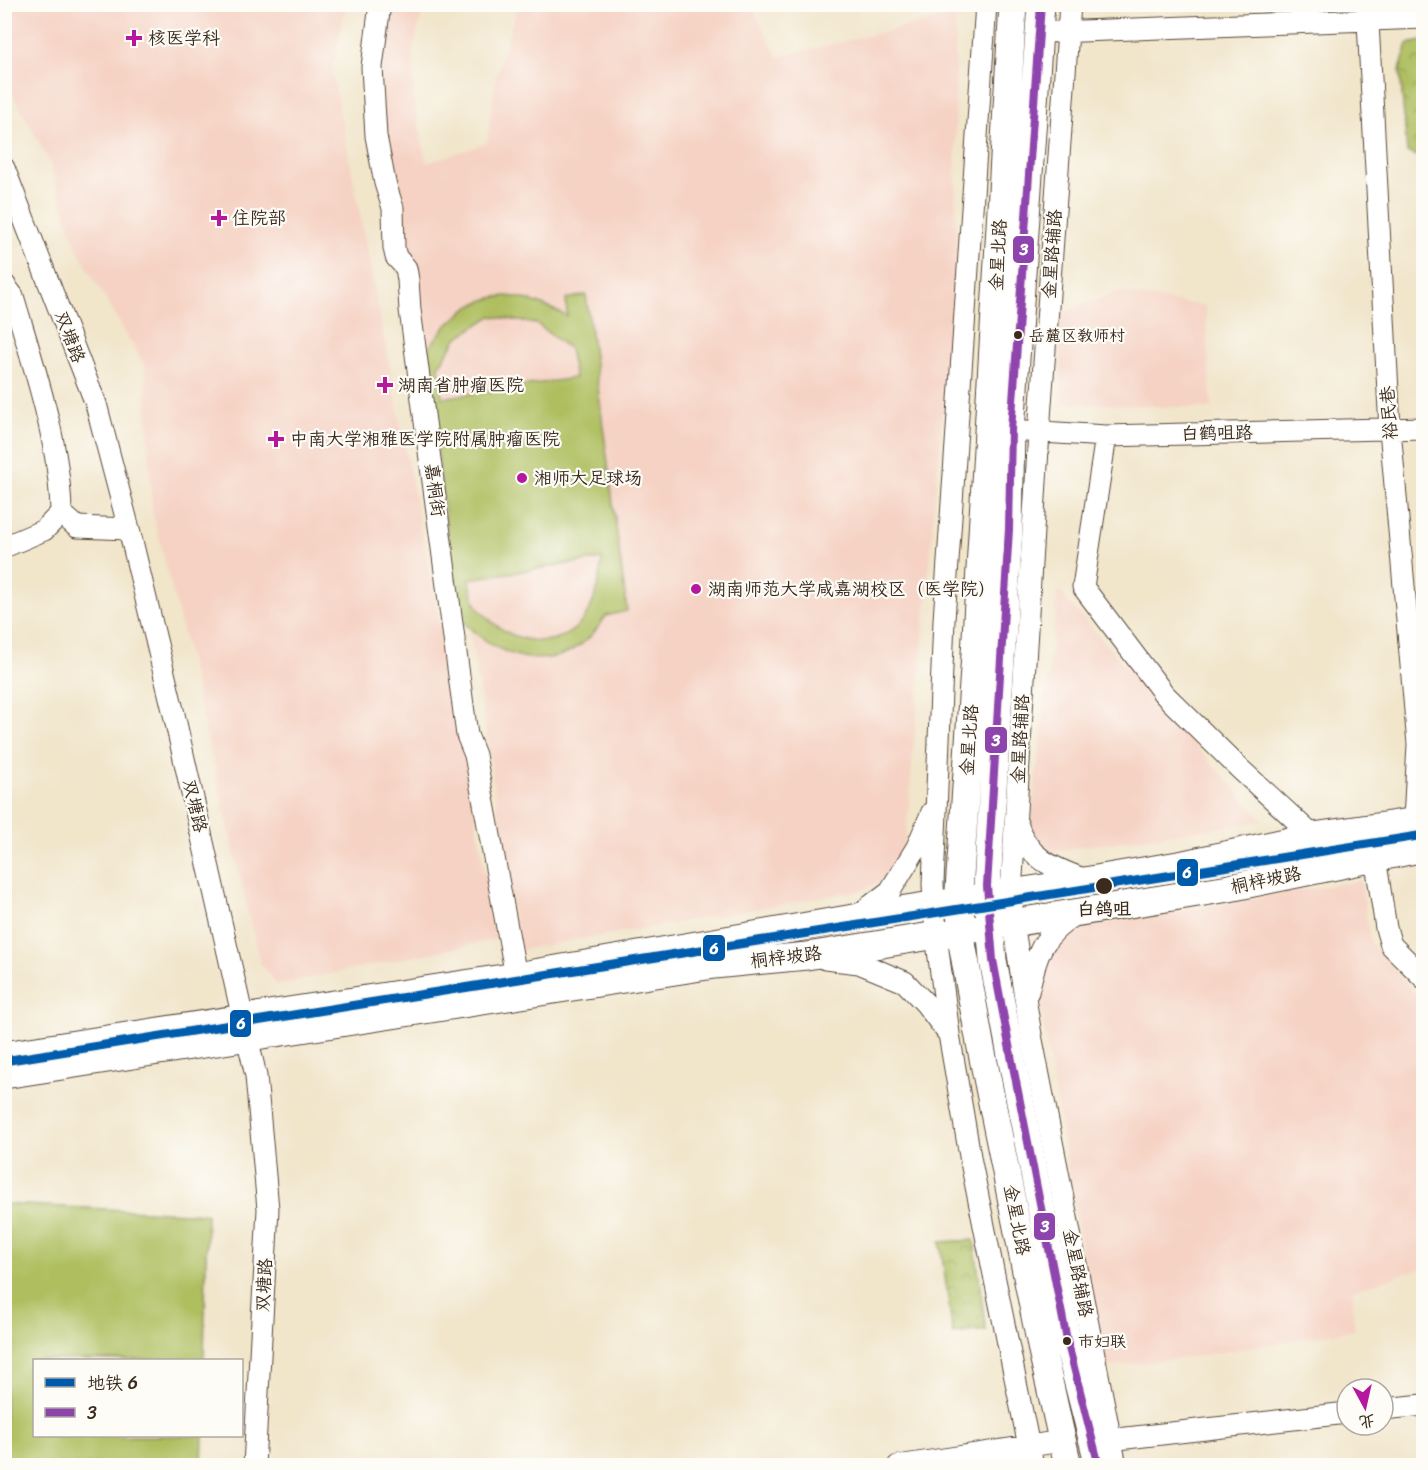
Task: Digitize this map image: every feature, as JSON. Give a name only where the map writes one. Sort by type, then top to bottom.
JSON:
[{"type":"main road","name":"金星北路","points":[[1013,4],[975,654],[959,869],[946,903],[949,933],[980,1043],[1065,1453]]},
{"type":"main road","name":"金星北路","points":[[1041,4],[1011,430],[1009,529],[987,864],[999,895],[1012,1061],[1067,1340],[1101,1449]]},
{"type":"main road","name":"桐梓坡路","points":[[4,1075],[516,976],[1184,864],[1313,837],[1419,820]]},
{"type":"main road","name":"桐梓坡路","points":[[4,1054],[245,1028],[714,965],[807,956],[1229,888],[1424,848]]},
{"type":"street","name":"嘉桐街","points":[[380,4],[372,67],[376,136],[385,183],[393,208],[394,248],[396,257],[406,268],[408,280],[411,321],[467,735],[475,755],[516,976]]},
{"type":"street","points":[[946,903],[937,800],[944,620],[986,4]]},
{"type":"street","name":"金星路辅路","points":[[999,895],[1016,819],[1039,432],[1070,4]]},
{"type":"street","points":[[1039,33],[1367,12],[1424,18]]},
{"type":"street","name":"裕民巷","points":[[1367,12],[1390,429],[1418,744],[1419,820]]},
{"type":"street","name":"双塘路","points":[[4,168],[96,404],[176,722],[256,1076],[268,1209],[254,1466]]},
{"type":"street","points":[[4,284],[14,296],[42,398],[61,488],[62,513],[77,527],[129,529]]},
{"type":"street","name":"白鹤咀路","points":[[1011,430],[1106,436],[1424,428]]},
{"type":"street","points":[[1106,436],[1083,587],[1164,694],[1313,837]]},
{"type":"street","points":[[4,547],[44,530],[62,513]]},
{"type":"street","points":[[855,918],[890,891],[917,847],[937,800]]},
{"type":"street","points":[[1016,819],[1021,838],[1033,852],[1054,868],[1086,880]]},
{"type":"street","points":[[1375,857],[1386,928],[1391,945],[1424,978]]},
{"type":"street","points":[[1026,1004],[1034,965],[1045,939],[1062,923],[1079,913]]},
{"type":"street","name":"金星路辅路","points":[[1001,925],[1026,1004],[1101,1449],[1116,1466]]},
{"type":"street","points":[[949,933],[949,1034],[971,1162],[1033,1466]]},
{"type":"street","points":[[807,956],[859,963],[904,982],[925,1002],[949,1034]]},
{"type":"street","points":[[1395,1408],[1424,1405]]},
{"type":"street","points":[[1101,1449],[1335,1415]]},
{"type":"street","points":[[898,1466],[1065,1453]]},
{"type":"shaded area","name":"中南大学湘雅医学院附属肿瘤医院","points":[[4,5],[346,5],[332,70],[452,688],[498,939],[277,985],[260,963],[178,612],[152,511],[145,367],[76,247],[49,161],[5,79]]},
{"type":"shaded area","name":"湖南师范大学咸嘉湖校区（医学院）","points":[[381,5],[424,5],[413,50],[414,102],[427,163],[487,143],[496,76],[518,5],[751,5],[778,57],[955,15],[956,260],[903,870],[864,890],[519,950],[413,258],[397,252],[384,165]]},
{"type":"shaded area","points":[[459,5],[495,5],[499,10],[476,15]]},
{"type":"shaded area","points":[[1116,292],[1205,306],[1212,408],[1062,403],[1059,315]]},
{"type":"shaded area","points":[[1058,590],[1263,821],[1027,855]]},
{"type":"shaded area","points":[[1361,880],[1370,942],[1423,1002],[1423,1268],[1353,1290],[1354,1330],[1200,1356],[1107,1367],[1084,1263],[1036,983],[1060,931]]},
{"type":"green space","points":[[1424,41],[1423,158],[1407,152],[1400,70],[1408,44]]},
{"type":"green space","name":"湘师大足球场","points":[[586,295],[627,611],[606,616],[590,637],[572,650],[553,657],[533,659],[513,654],[493,645],[474,632],[457,615],[426,353],[452,321],[475,304],[487,299],[501,296],[522,298],[567,316],[566,299]],"holes":[[[491,316],[537,324],[569,349],[575,378],[442,398],[439,366],[457,338]],[[602,559],[597,591],[588,613],[572,630],[560,637],[547,640],[521,638],[496,625],[478,607],[469,579]]]},
{"type":"green space","points":[[4,1204],[207,1214],[204,1359],[33,1359],[33,1437],[203,1437],[202,1465],[5,1465]]},
{"type":"green space","points":[[974,1240],[986,1330],[953,1334],[940,1242]]},
{"type":"metro line","name":"6","points":[[4,1061],[1424,835]]},
{"type":"transit line","name":"3","points":[[1041,4],[1011,430],[1009,529],[987,886],[993,960],[1012,1061],[1067,1340],[1099,1466]]},
{"type":"place","name":"核医学科","points":[[134,38]]},
{"type":"place","name":"住院部","points":[[219,218]]},
{"type":"place","name":"岳麓区教师村","points":[[1018,335]]},
{"type":"place","name":"湖南省肿瘤医院","points":[[385,385]]},
{"type":"place","name":"中南大学湘雅医学院附属肿瘤医院","points":[[276,439]]},
{"type":"place","name":"湘师大足球场","points":[[522,478]]},
{"type":"place","name":"湖南师范大学咸嘉湖校区（医学院）","points":[[696,589]]},
{"type":"place","name":"白鸽咀","points":[[1104,886]]},
{"type":"place","name":"市妇联","points":[[1067,1341]]}]
